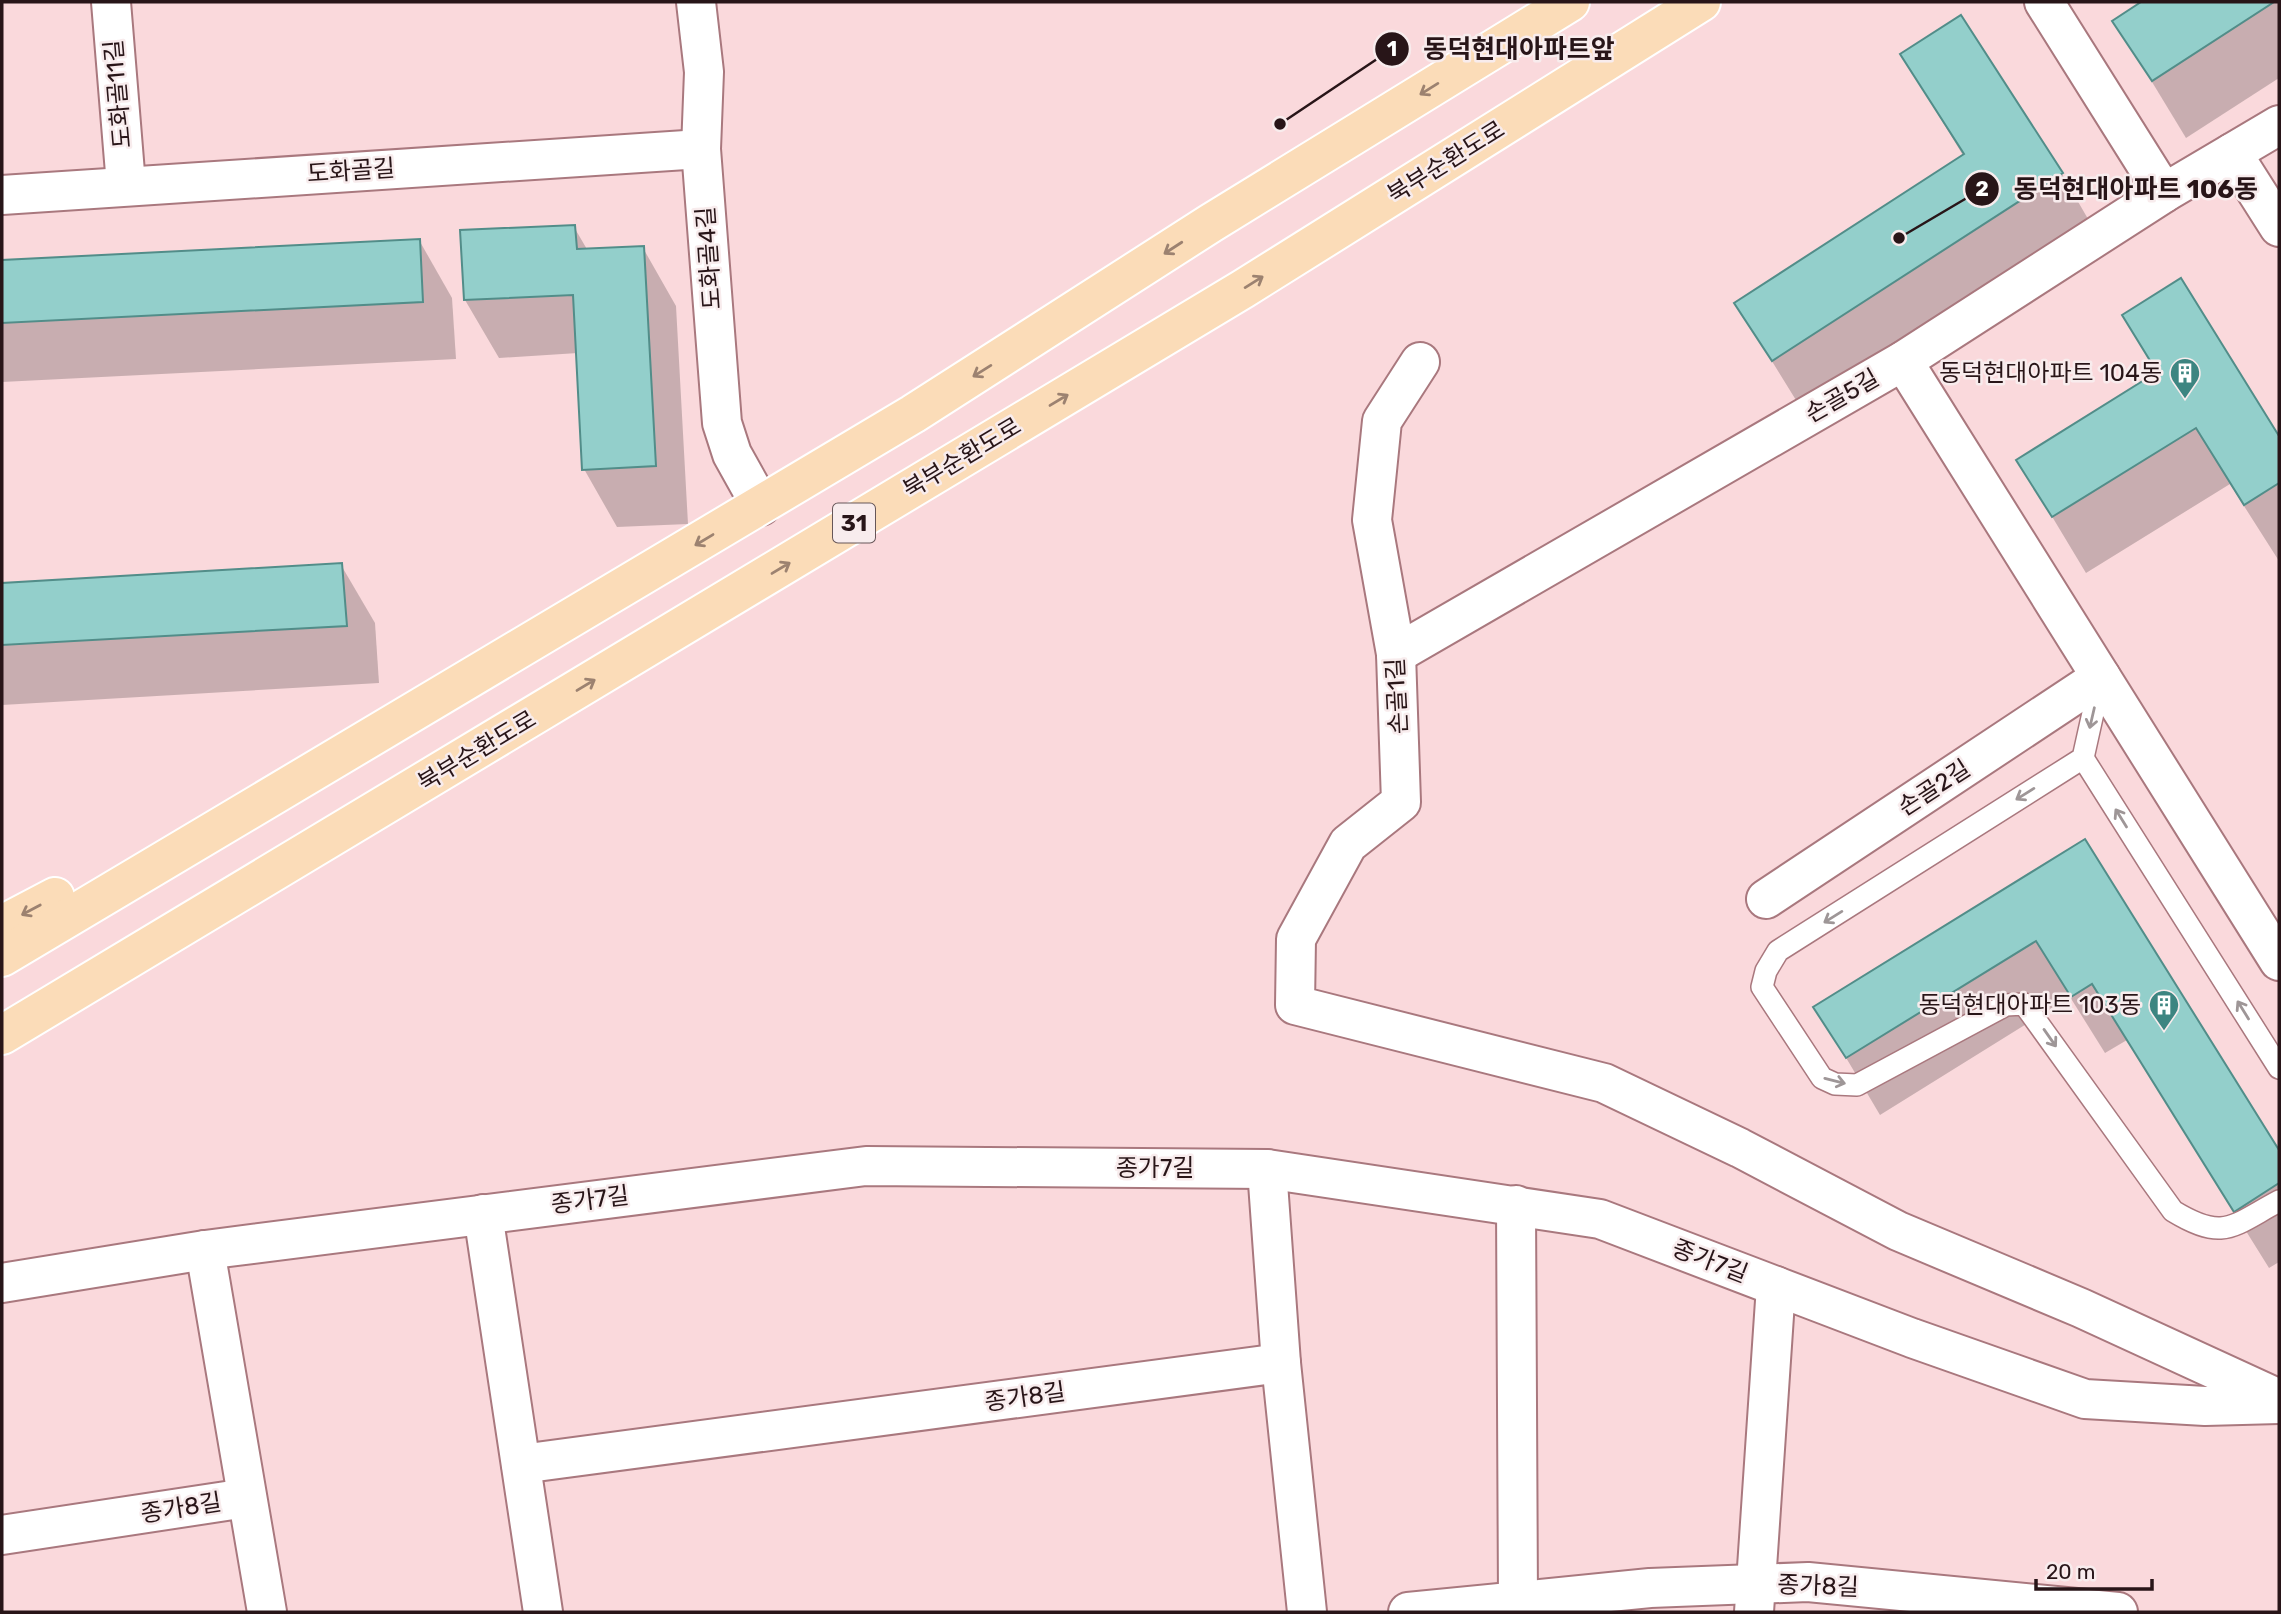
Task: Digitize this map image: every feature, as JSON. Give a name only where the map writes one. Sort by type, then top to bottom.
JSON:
[{"type":"main road","name":"31","points":[[2,957],[503,661],[925,407],[1211,223],[1570,2]]},
{"type":"main road","name":"북부순환도로","points":[[2,1035],[1243,289],[1701,2]]},
{"type":"main road","points":[[2,925],[503,661]]},
{"type":"main road","points":[[2,1062],[538,715]]},
{"type":"street","name":"도화골11길","points":[[111,2],[126,186]]},
{"type":"street","name":"도화골4길","points":[[696,2],[704,72],[701,149],[722,423],[732,454],[761,506]]},
{"type":"street","points":[[2044,2],[2164,193]]},
{"type":"street","name":"손골5길","points":[[1396,654],[1903,361],[2164,193],[2279,125]]},
{"type":"street","name":"도화골길","points":[[2,195],[701,149]]},
{"type":"street","points":[[2232,153],[2279,227]]},
{"type":"street","points":[[1903,361],[2276,949]]},
{"type":"street","name":"손골1길","points":[[1420,362],[1382,421],[1372,520],[1396,654],[1401,802],[1348,844],[1296,939],[1295,1005],[1604,1083],[1741,1148],[1898,1231],[2081,1308],[2279,1401]]},
{"type":"street","name":"손골2길","points":[[1766,899],[2101,677]]},
{"type":"street","name":"종가7길","points":[[2,1283],[205,1250],[866,1166],[1267,1169],[1600,1219],[2085,1399],[2205,1406],[2279,1401]]},
{"type":"street","points":[[1267,1169],[1281,1363],[1307,1612]]},
{"type":"street","points":[[1516,1205],[1518,1601]]},
{"type":"street","points":[[483,1214],[543,1612]]},
{"type":"street","points":[[205,1250],[247,1498]]},
{"type":"street","points":[[1754,1598],[1776,1286]]},
{"type":"street","name":"종가8길","points":[[521,1464],[1281,1363]]},
{"type":"street","name":"종가8길","points":[[2,1535],[247,1498],[267,1612]]},
{"type":"street","name":"종가8길","points":[[1408,1612],[1650,1588],[1754,1598],[1808,1582],[2118,1612]]},
{"type":"lane","points":[[2101,677],[2082,758],[1778,951],[1766,971],[1762,987],[1822,1078],[1835,1084],[1857,1085],[2006,1005],[2024,1004],[2173,1211],[2195,1224],[2224,1230],[2279,1201]]},
{"type":"lane","points":[[2082,758],[2279,1068]]},
{"type":"building","points":[[2141,2],[2274,2],[2152,81],[2112,21]]},
{"type":"building","points":[[1961,15],[2063,173],[1772,361],[1734,303],[1964,154],[1900,54]]},
{"type":"building","points":[[575,225],[577,249],[644,246],[656,466],[582,470],[573,295],[464,300],[460,230]]},
{"type":"building","points":[[420,239],[423,302],[2,323],[2,260]]},
{"type":"building","name":"동덕현대아파트 104동","points":[[2181,278],[2279,436],[2279,483],[2244,505],[2196,428],[2052,517],[2016,460],[2157,372],[2122,315]]},
{"type":"building","points":[[342,563],[347,626],[2,645],[2,583]]},
{"type":"building","name":"동덕현대아파트 103동","points":[[2085,839],[2279,1150],[2279,1183],[2234,1212],[2092,984],[2071,997],[2036,941],[1846,1058],[1813,1007]]},
{"type":"place","name":"동덕현대아파트앞","points":[[1280,124]]},
{"type":"place","name":"동덕현대아파트 106동","points":[[1899,238]]},
{"type":"place","name":"동덕현대아파트 104동","points":[[2185,400]]},
{"type":"place","name":"동덕현대아파트 103동","points":[[2164,1032]]}]
